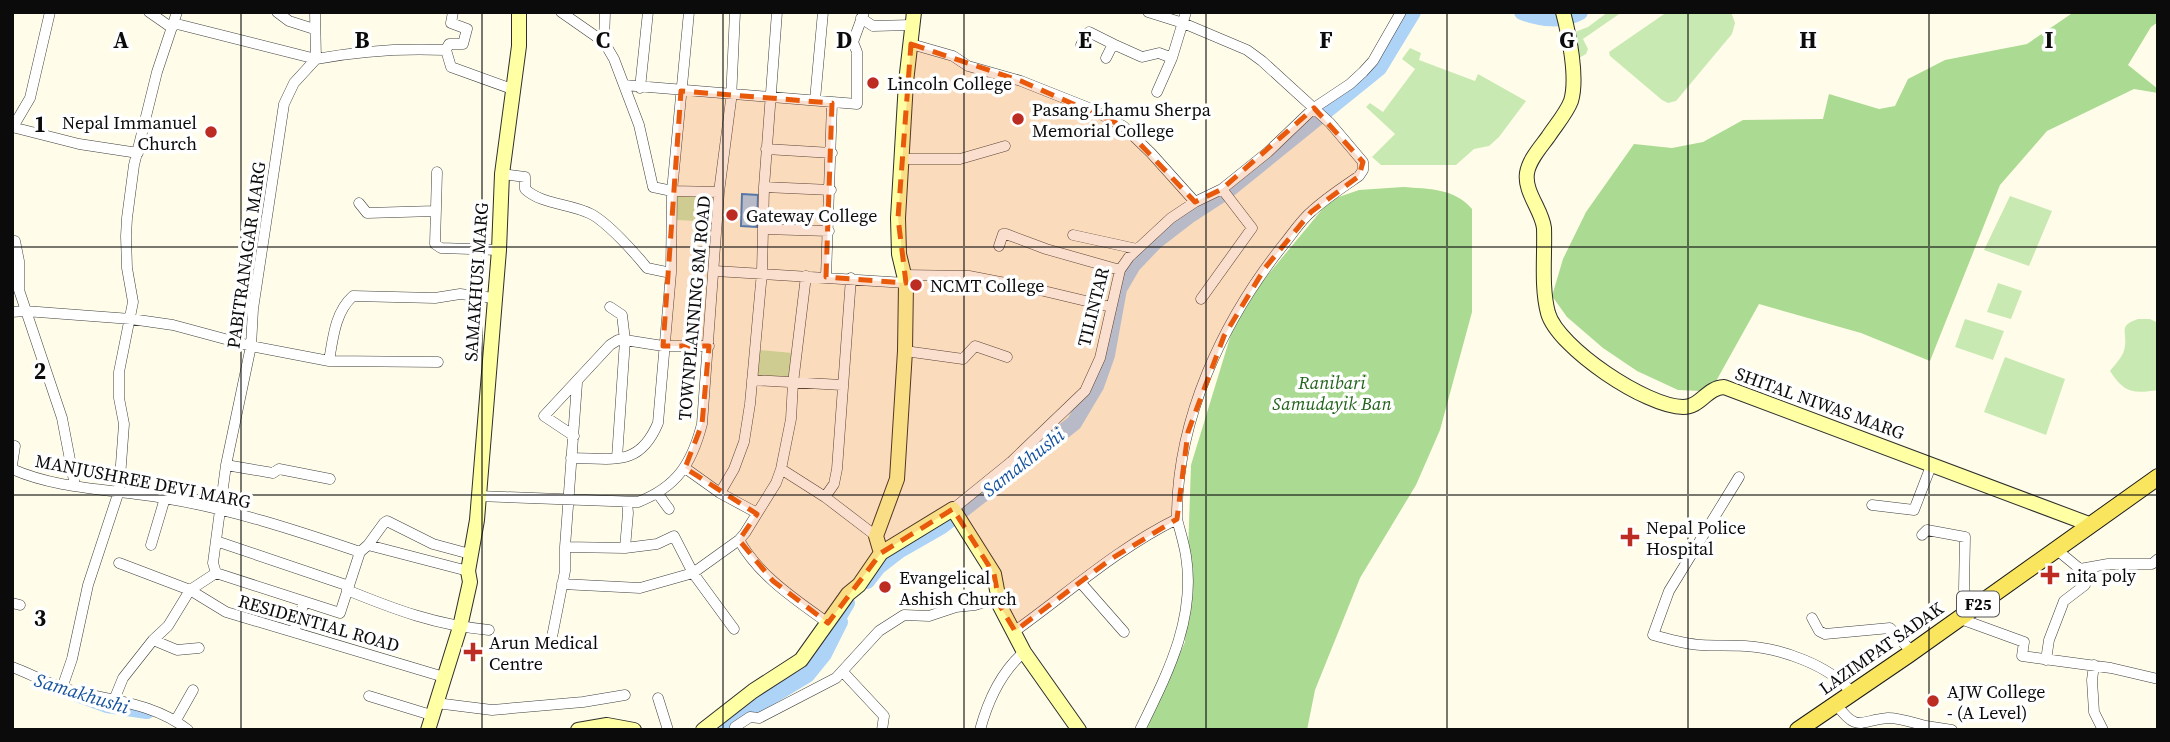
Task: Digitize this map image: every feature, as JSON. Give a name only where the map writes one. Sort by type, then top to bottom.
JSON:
[{"type":"main road","name":"LAZIMPAT SADAK","points":[[1798,730],[2158,477]]},
{"type":"street","points":[[50,12],[30,98],[13,127],[79,144],[138,153]]},
{"type":"street","points":[[149,12],[316,59],[411,48],[446,50]]},
{"type":"street","points":[[277,12],[289,21],[314,29]]},
{"type":"street","points":[[315,12],[316,59]]},
{"type":"street","points":[[453,12],[451,23],[467,29],[463,44],[449,44],[446,50],[451,68],[512,89]]},
{"type":"street","name":"SAMAKHUSI MARG","points":[[432,716],[460,627],[470,582],[468,571],[477,520],[499,250],[502,174],[519,46],[519,12]]},
{"type":"street","points":[[561,12],[604,42]]},
{"type":"street","points":[[605,12],[604,42],[639,124],[653,187],[672,191],[719,192]]},
{"type":"street","points":[[640,88],[648,12]]},
{"type":"street","points":[[571,458],[617,458],[636,455],[651,439],[658,423],[671,273],[672,191],[689,12]]},
{"type":"street","name":"TOWNPLANNING 8M ROAD","points":[[478,496],[638,502],[658,494],[685,468],[696,446],[702,424],[719,192],[732,92],[735,12]]},
{"type":"street","points":[[720,493],[734,469],[744,442],[762,272],[766,149],[777,12]]},
{"type":"street","points":[[815,100],[823,12]]},
{"type":"street","points":[[1140,730],[1169,669],[1182,631],[1188,596],[1186,556],[1177,519],[1177,488],[1188,432],[1202,387],[1224,336],[1265,268],[1311,212],[1359,176],[1363,170],[1363,162],[1314,108],[1247,50],[1183,23],[1148,12]]},
{"type":"street","points":[[1157,92],[1172,58],[1186,12]]},
{"type":"street","name":"TILINTAR","points":[[881,553],[953,509],[1011,462],[1085,391],[1100,358],[1120,270],[1136,249],[1171,218],[1222,189],[1268,152],[1314,108],[1363,72],[1379,52],[1401,12]]},
{"type":"street","name":"SHITAL NIWAS MARG","points":[[1563,13],[1572,68],[1571,100],[1531,162],[1526,176],[1544,225],[1545,288],[1549,315],[1560,335],[1605,372],[1664,404],[1691,406],[1710,390],[1724,387],[2089,524]]},
{"type":"street","points":[[624,85],[681,91],[771,95],[832,103],[858,102],[857,52],[853,42],[862,15],[873,26],[913,19],[906,82],[898,218],[899,254],[905,279],[905,351],[897,479],[876,536]]},
{"type":"street","points":[[62,688],[72,659],[88,585],[119,491],[124,424],[119,398],[119,372],[133,302],[126,236],[134,165],[157,72],[174,21]]},
{"type":"street","points":[[1081,45],[1089,32],[1142,57],[1159,53],[1172,58]]},
{"type":"street","points":[[911,44],[953,56],[968,66],[1032,85],[1089,108],[1123,126],[1152,153],[1195,202]]},
{"type":"street","points":[[1106,58],[1113,44]]},
{"type":"street","name":"PABITRANAGAR MARG","points":[[216,573],[213,564],[226,465],[251,346],[253,309],[284,104],[294,83],[316,59]]},
{"type":"street","points":[[826,277],[832,103]]},
{"type":"street","points":[[901,159],[960,159],[1004,146]]},
{"type":"street","points":[[766,149],[832,153]]},
{"type":"street","points":[[437,172],[434,241],[437,246],[499,250]]},
{"type":"street","points":[[502,174],[525,177],[525,189],[534,197],[572,206],[594,215],[635,252],[647,268],[671,273]]},
{"type":"street","points":[[764,187],[831,190]]},
{"type":"street","points":[[1201,299],[1252,228],[1222,189]]},
{"type":"street","points":[[359,203],[367,213],[435,211]]},
{"type":"street","points":[[764,229],[829,231]]},
{"type":"street","points":[[999,246],[1003,234],[1006,234],[1046,249],[1120,270]]},
{"type":"street","points":[[1073,235],[1136,249]]},
{"type":"street","points":[[15,241],[19,261],[19,290],[62,418],[75,486]]},
{"type":"street","points":[[715,271],[851,278],[969,276],[1111,307]]},
{"type":"street","points":[[562,584],[640,588],[693,573],[739,540],[776,483],[781,469],[791,419],[806,276]]},
{"type":"street","points":[[825,497],[834,484],[837,469],[851,278]]},
{"type":"street","points":[[329,360],[335,326],[353,296],[436,298],[460,294],[494,298]]},
{"type":"street","points":[[610,307],[622,315],[625,340],[617,458]]},
{"type":"street","points":[[12,312],[131,319],[173,325],[251,346],[329,360],[438,362]]},
{"type":"street","points":[[574,436],[544,416],[610,345],[618,340],[625,340],[663,346],[709,345]]},
{"type":"street","points":[[905,351],[963,359],[975,346],[1007,357]]},
{"type":"street","points":[[751,380],[842,385]]},
{"type":"street","points":[[552,637],[565,571],[577,383]]},
{"type":"street","points":[[12,467],[15,446]]},
{"type":"street","points":[[226,465],[273,473],[279,469],[330,479]]},
{"type":"street","points":[[1872,505],[1914,510],[1931,466]]},
{"type":"street","name":"MANJUSHREE DEVI MARG","points":[[12,467],[31,477],[75,486],[222,509],[364,549],[468,571]]},
{"type":"street","points":[[685,468],[720,493],[757,513]]},
{"type":"street","points":[[733,722],[753,691],[801,660],[881,553],[876,536],[825,497],[781,469]]},
{"type":"street","points":[[1739,477],[1669,591],[1653,635],[1698,645],[1746,646],[1807,662],[1842,680],[1852,693]]},
{"type":"street","points":[[658,494],[669,509]]},
{"type":"street","points":[[151,545],[165,498]]},
{"type":"street","points":[[625,548],[628,513],[626,502]]},
{"type":"street","points":[[953,509],[994,574],[998,598],[1024,652],[1079,730]]},
{"type":"street","points":[[1015,631],[1111,559],[1177,519]]},
{"type":"street","points":[[115,695],[123,678],[153,640],[168,626],[190,590],[216,573],[340,613],[364,549],[384,523],[387,522],[433,544],[470,554]]},
{"type":"street","points":[[1922,535],[1927,530],[1966,538],[1963,615],[2022,642],[2021,656],[2094,665],[2158,679]]},
{"type":"street","points":[[565,547],[625,548],[657,544],[674,536],[693,573],[734,629]]},
{"type":"street","points":[[739,540],[751,558],[773,581],[828,624]]},
{"type":"street","points":[[216,541],[348,588],[409,615],[460,627],[489,630]]},
{"type":"street","points":[[2046,660],[2049,640],[2064,601],[2085,585],[2080,569],[2057,550]]},
{"type":"street","points":[[2080,569],[2108,564],[2152,564],[2158,559]]},
{"type":"street","name":"RESIDENTIAL ROAD","points":[[119,563],[190,590],[226,612],[444,677]]},
{"type":"street","points":[[1081,583],[1124,632]]},
{"type":"street","points":[[704,730],[750,717],[759,718],[836,678],[879,632],[904,615],[929,616],[998,598]]},
{"type":"street","points":[[294,631],[304,603]]},
{"type":"street","points":[[1812,618],[1819,631],[1825,634],[1890,628],[1912,652]]},
{"type":"street","points":[[153,640],[177,650],[199,648]]},
{"type":"street","points":[[979,730],[999,681],[1011,663],[1024,652]]},
{"type":"street","points":[[2094,665],[2094,712],[2103,730]]},
{"type":"street","points":[[12,667],[62,688],[115,695],[176,720],[188,730]]},
{"type":"street","points":[[843,672],[884,716],[883,730]]},
{"type":"street","points":[[176,720],[193,690]]},
{"type":"street","points":[[369,696],[432,716],[583,702],[625,695]]},
{"type":"street","points":[[658,698],[668,730]]},
{"type":"street","points":[[1836,704],[1845,716],[1860,724],[1888,718],[1926,728],[1952,730]]},
{"type":"street","points":[[578,730],[607,725],[634,730]]},
{"type":"highlighted area","points":[[911,44],[1021,81],[1123,126],[1195,202],[1222,189],[1314,108],[1363,162],[1359,176],[1311,212],[1265,268],[1224,336],[1188,432],[1177,519],[1111,559],[1015,631],[1000,606],[994,574],[953,509],[881,553],[828,623],[773,581],[739,540],[757,514],[685,468],[702,424],[709,346],[663,346],[681,91],[832,103],[826,277],[906,283],[898,218]]},
{"type":"green space","points":[[1608,12],[1622,12],[1583,39],[1588,49],[1586,54],[1579,58],[1575,32],[1588,27]]},
{"type":"green space","points":[[1667,12],[1731,12],[1735,23],[1732,34],[1676,101],[1668,103],[1610,56],[1609,52]]},
{"type":"green space","points":[[2074,12],[2158,12],[2158,22],[2151,27],[2128,65],[2158,89],[2158,93],[2134,89],[2047,131],[2000,185],[1930,361],[1861,333],[1759,304],[1715,383],[1701,391],[1678,390],[1637,371],[1603,348],[1567,317],[1552,296],[1563,259],[1586,212],[1634,144],[1672,148],[1703,142],[1743,120],[1823,119],[1829,94],[1879,109],[1895,106],[1908,79],[1945,60],[2027,44]]},
{"type":"green space","points":[[1410,48],[1421,53],[1419,60],[1475,81],[1478,74],[1526,101],[1499,137],[1489,146],[1474,149],[1456,165],[1381,165],[1372,157],[1395,134],[1366,107],[1370,103],[1383,112],[1415,69],[1402,59]]},
{"type":"green space","name":"Ranibari Samudayik Ban","points":[[1403,187],[1449,193],[1472,209],[1472,312],[1440,430],[1416,485],[1360,578],[1315,690],[1307,730],[1146,730],[1185,642],[1191,465],[1232,331],[1261,283],[1330,200],[1359,190]]},
{"type":"green space","points":[[676,194],[714,196],[715,222],[677,220]]},
{"type":"green space","points":[[2010,196],[2052,211],[2029,266],[1984,250]]},
{"type":"green space","points":[[1998,283],[2022,291],[2011,319],[1987,312]]},
{"type":"green space","points":[[1965,319],[2004,331],[1993,360],[1955,347]]},
{"type":"green space","points":[[2138,319],[2150,319],[2158,323],[2158,390],[2130,390],[2120,384],[2110,371],[2124,350],[2126,326]]},
{"type":"green space","points":[[758,350],[793,353],[790,381],[756,377]]},
{"type":"green space","points":[[2005,357],[2065,379],[2046,435],[1984,412]]},
{"type":"water","points":[[742,194],[758,195],[757,227],[741,226]]},
{"type":"waterway","name":"Samakhushi","points":[[867,581],[878,567],[900,550],[942,526],[1074,423],[1096,386],[1107,355],[1119,289],[1133,265],[1155,242],[1227,191],[1379,68],[1413,12]]},
{"type":"waterway","name":"Samakhushi","points":[[1522,12],[1551,18],[1580,12]]},
{"type":"waterway","name":"Samakhushi","points":[[727,730],[764,701],[807,675],[824,654],[840,622],[837,620],[847,603]]},
{"type":"waterway","name":"Samakhushi","points":[[77,694],[107,705],[147,711]]},
{"type":"place","name":"Lincoln College","points":[[873,83]]},
{"type":"place","name":"Pasang Lhamu Sherpa Memorial College","points":[[1018,119]]},
{"type":"place","name":"Nepal Immanuel Church","points":[[211,132]]},
{"type":"place","name":"Gateway College","points":[[732,215]]},
{"type":"place","name":"NCMT College","points":[[916,285]]},
{"type":"place","name":"Nepal Police Hospital","points":[[1630,537]]},
{"type":"place","name":"nita poly","points":[[2050,575]]},
{"type":"place","name":"Evangelical Ashish Church","points":[[885,587]]},
{"type":"place","name":"Arun Medical Centre","points":[[473,652]]},
{"type":"place","name":"AJW College - (A Level)","points":[[1933,701]]}]
